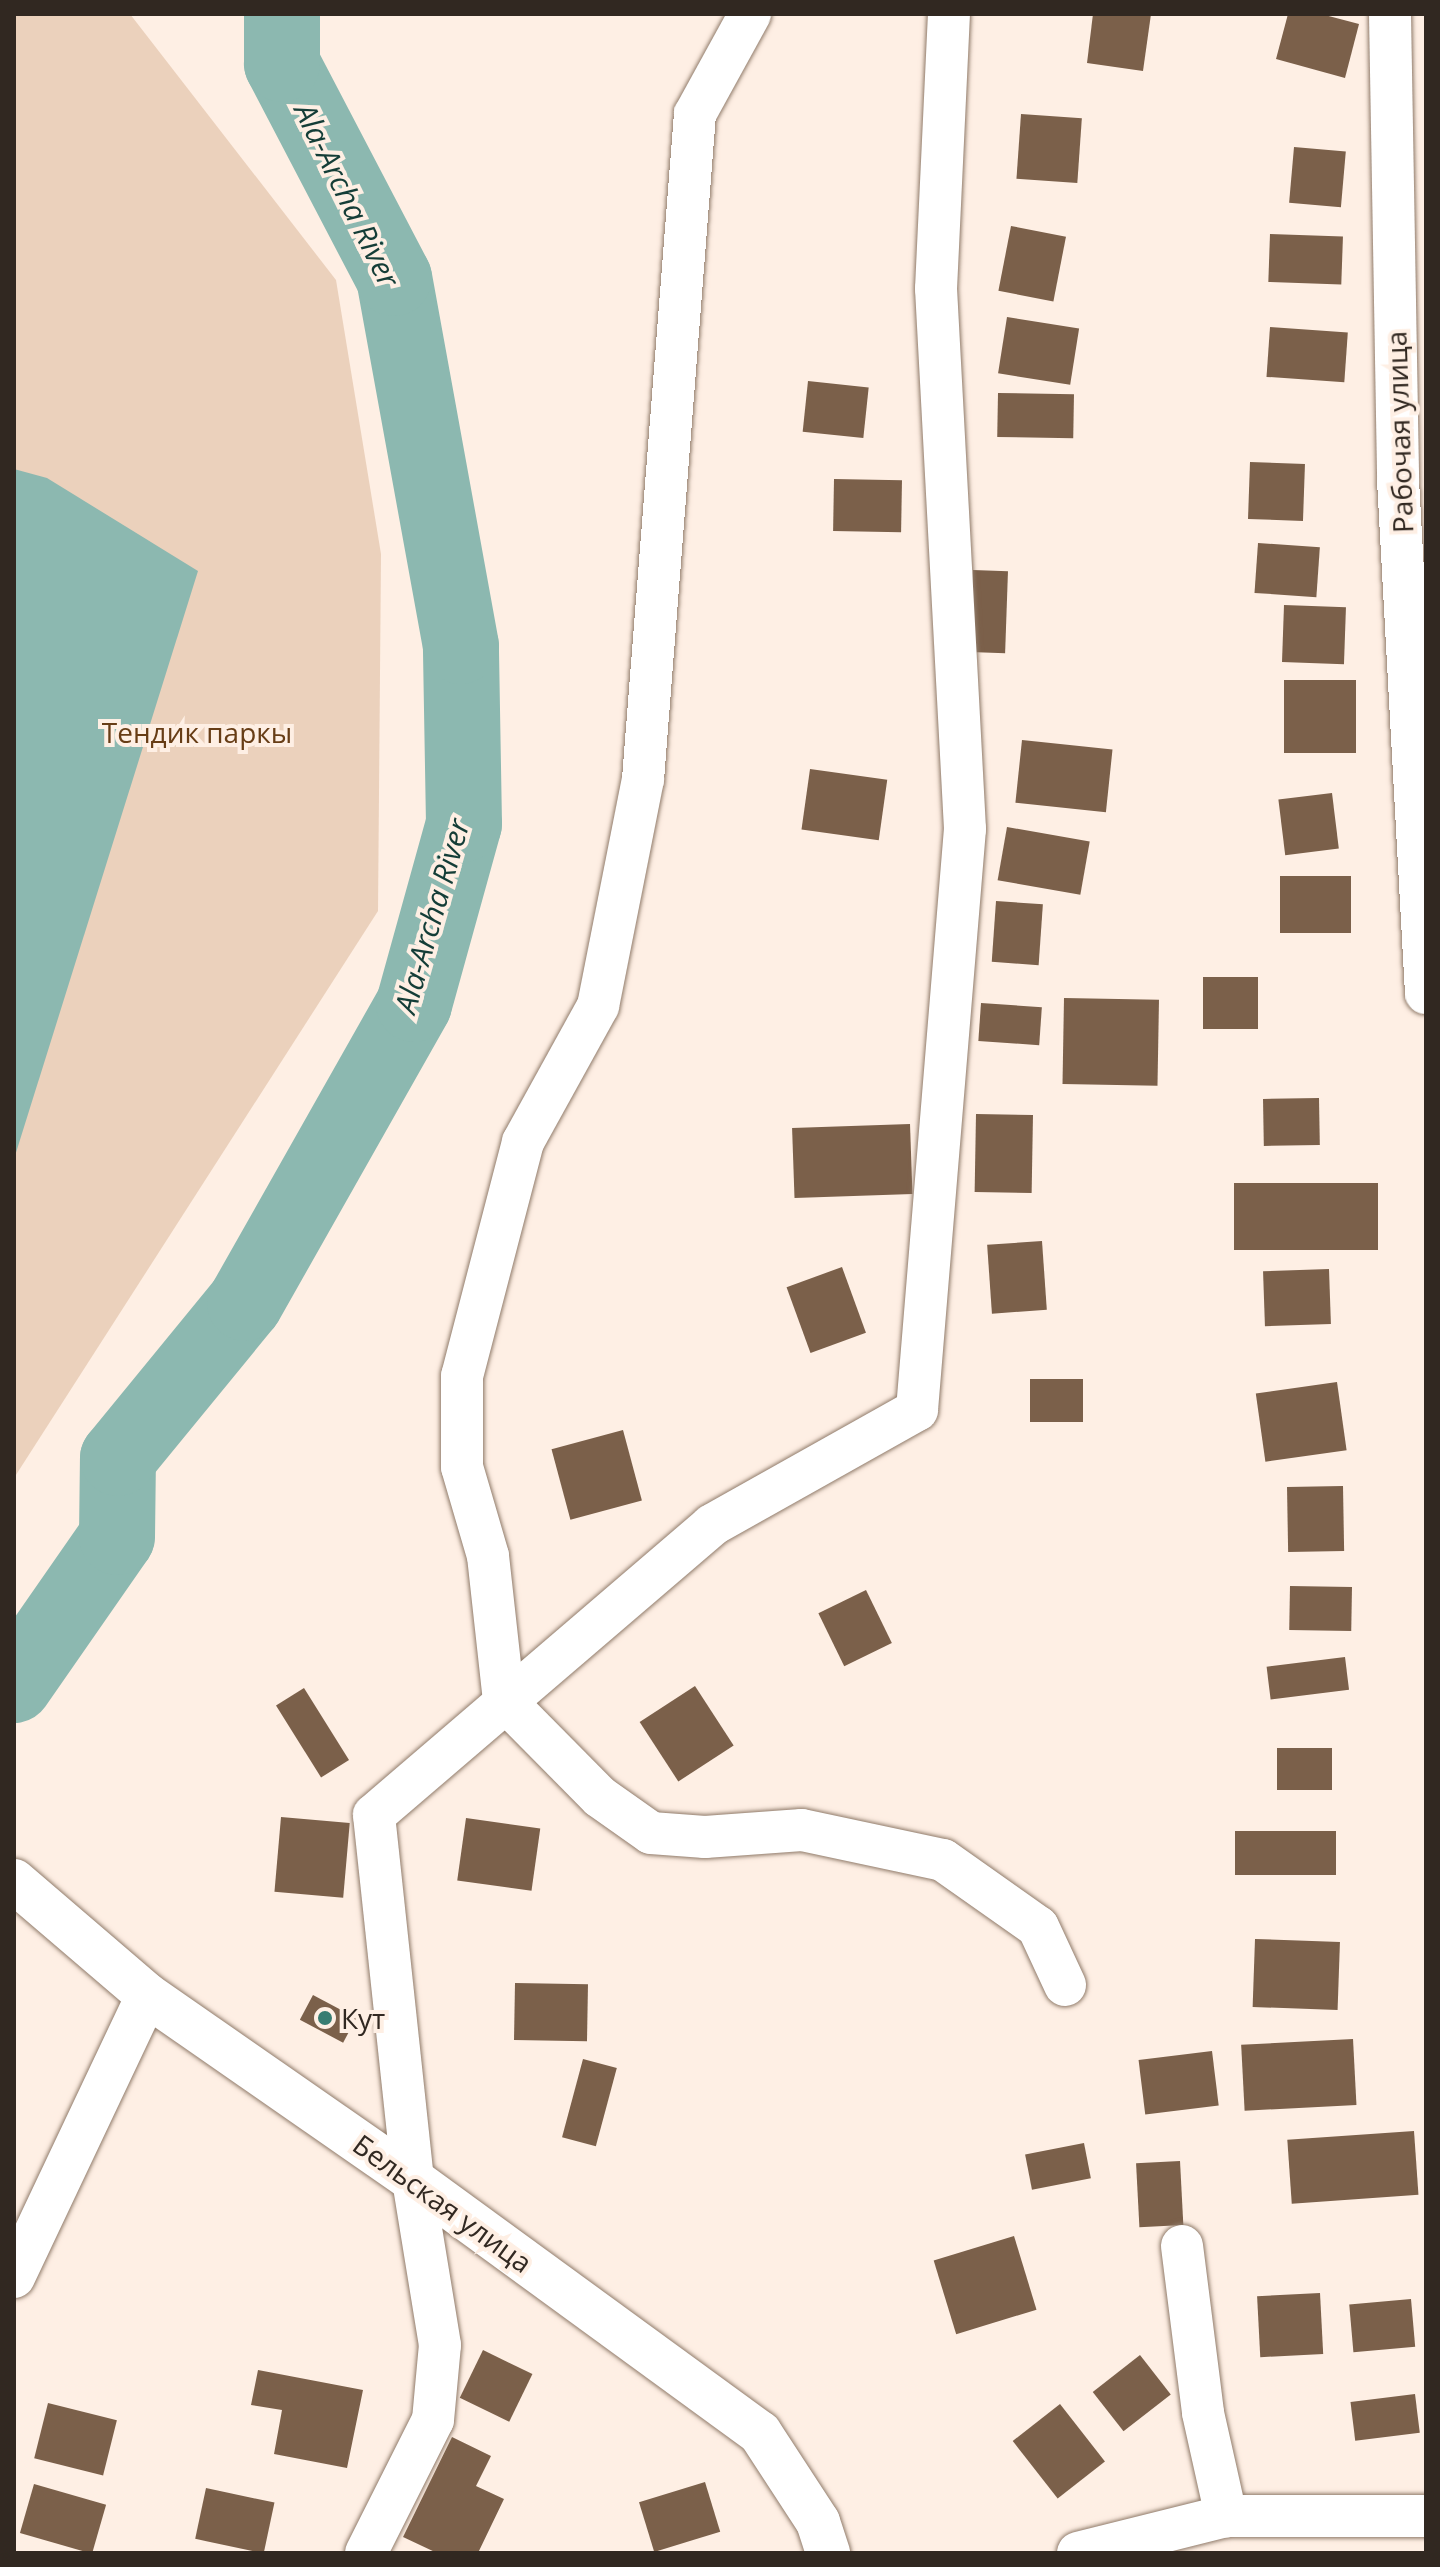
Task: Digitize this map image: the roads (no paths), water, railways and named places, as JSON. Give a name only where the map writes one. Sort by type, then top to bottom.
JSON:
[{"type":"street","points":[[750,14],[695,114],[643,779],[598,1006],[523,1142],[462,1376],[462,1467],[488,1556],[504,1700],[600,1797],[651,1833],[705,1837],[802,1830],[943,1860],[1038,1927],[1065,1985]]},
{"type":"street","points":[[366,2553],[433,2420],[440,2345],[413,2180],[374,1815],[504,1700],[712,1525],[917,1410],[965,829],[936,289],[949,14]]},
{"type":"street","name":"Рабочая улица","points":[[1390,14],[1398,480],[1423,866],[1426,993]]},
{"type":"street","name":"Бельская улица","points":[[16,1883],[147,1995],[413,2180],[760,2433],[818,2522],[828,2553]]},
{"type":"street","points":[[14,2277],[147,1995]]},
{"type":"street","points":[[1182,2246],[1203,2413],[1226,2516]]},
{"type":"street","points":[[1078,2553],[1226,2516],[1426,2516]]},
{"type":"water","points":[[14,469],[47,478],[198,571],[14,1159]]},
{"type":"waterway","name":"Ala-Archa River","points":[[14,1685],[117,1537],[118,1458],[245,1303],[414,1004],[464,824],[461,646],[394,278],[282,64],[282,14]]},
{"type":"place","name":"Кут","points":[[325,2018]]},
{"type":"park label","name":"Тендик паркы","points":[[197,732]]}]
